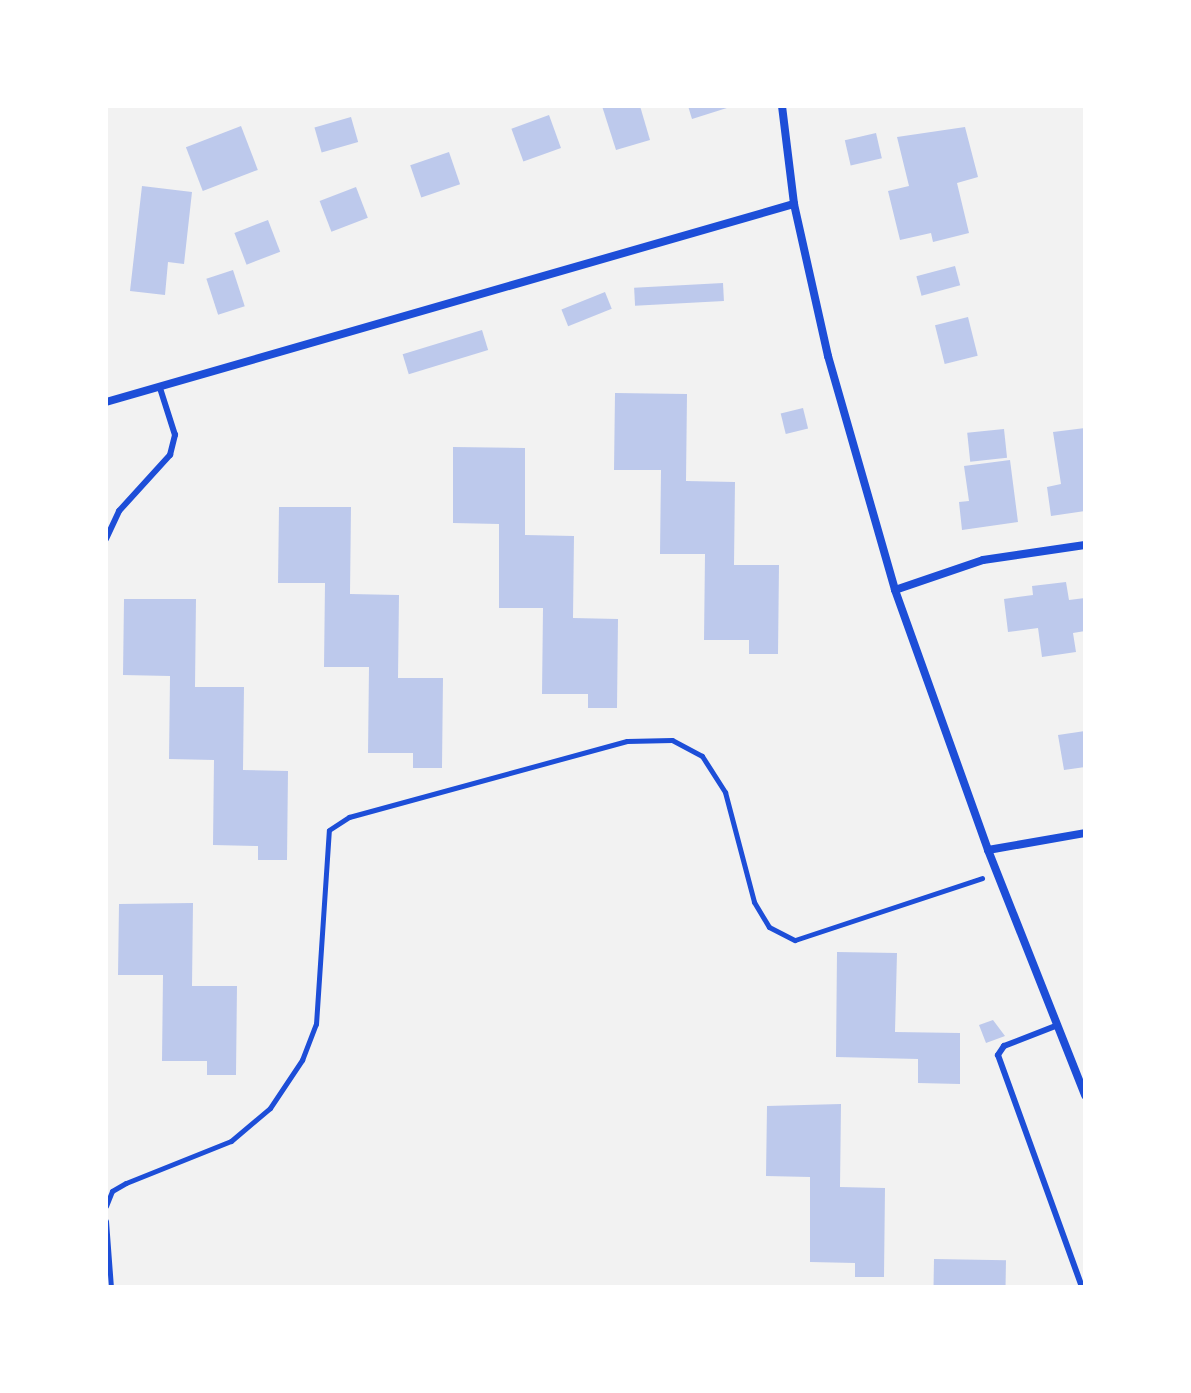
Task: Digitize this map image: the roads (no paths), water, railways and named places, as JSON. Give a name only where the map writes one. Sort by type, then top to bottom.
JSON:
[{"type":"street","points":[[782,106],[794,204],[828,356],[895,590],[988,850],[1085,1095]]},
{"type":"street","points":[[106,402],[794,204]]},
{"type":"street","points":[[895,590],[983,560],[1085,545]]},
{"type":"street","points":[[988,850],[1085,833]]},
{"type":"lane","points":[[106,539],[119,511],[170,455],[175,435],[160,388]]},
{"type":"lane","points":[[1058,1025],[1004,1046],[998,1055],[1082,1287]]}]
